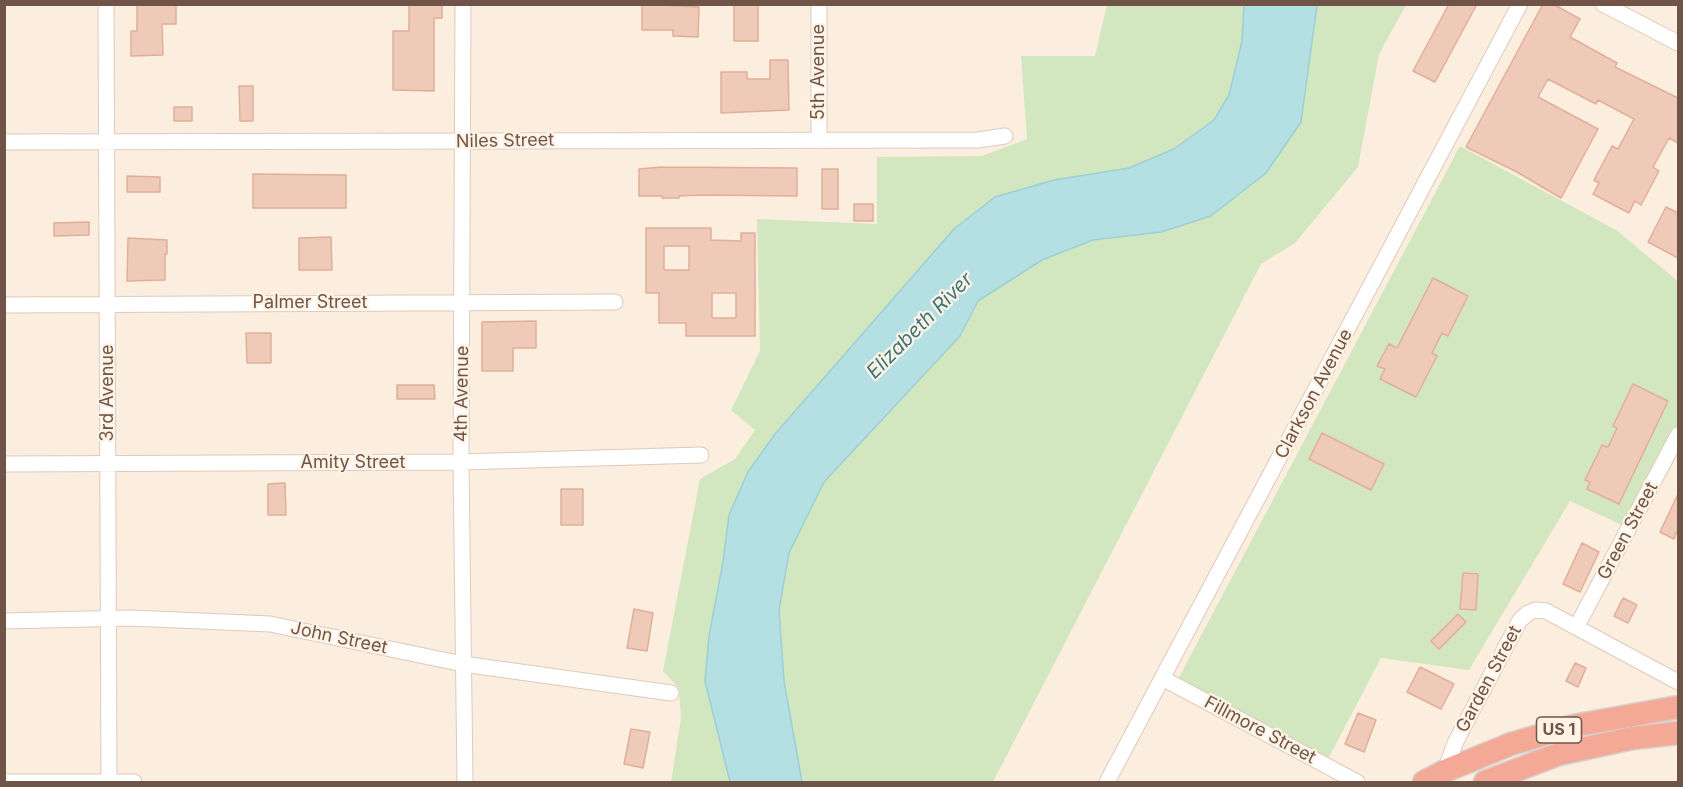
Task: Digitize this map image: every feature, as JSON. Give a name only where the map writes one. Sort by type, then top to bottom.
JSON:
[{"type":"highway","name":"US 1","points":[[1424,783],[1445,771],[1511,744],[1573,726],[1678,708]]},
{"type":"highway","name":"US 1","points":[[1485,783],[1559,754],[1633,738],[1678,733]]},
{"type":"street","name":"3rd Avenue","points":[[106,4],[109,782]]},
{"type":"street","name":"4th Avenue","points":[[463,4],[461,462],[465,783]]},
{"type":"street","name":"5th Avenue","points":[[819,4],[819,139]]},
{"type":"street","name":"Clarkson Avenue","points":[[1107,783],[1520,4]]},
{"type":"street","points":[[1603,4],[1678,43]]},
{"type":"street","name":"Niles Street","points":[[4,142],[978,140],[1005,136]]},
{"type":"street","name":"Palmer Street","points":[[4,305],[615,302]]},
{"type":"street","name":"Green Street","points":[[1577,626],[1678,435]]},
{"type":"street","name":"Amity Street","points":[[4,464],[461,462],[701,455]]},
{"type":"street","name":"Garden Street","points":[[1445,771],[1455,743],[1520,620],[1528,613],[1536,610],[1546,611],[1678,682]]},
{"type":"street","name":"John Street","points":[[4,621],[131,618],[270,624],[463,664],[671,693]]},
{"type":"street","name":"Fillmore Street","points":[[1162,678],[1357,783]]},
{"type":"street","points":[[4,782],[134,783]]},
{"type":"green space","points":[[1107,5],[1406,5],[1379,54],[1358,167],[1295,243],[1261,264],[993,782],[671,782],[681,718],[679,688],[663,671],[700,479],[735,459],[755,430],[731,410],[760,351],[757,219],[877,224],[877,157],[982,156],[1027,139],[1021,56],[1095,56]]},
{"type":"green space","points":[[1460,146],[1616,230],[1678,281],[1678,428],[1626,527],[1570,501],[1469,670],[1381,658],[1326,763],[1177,681]]},
{"type":"water","name":"Elizabeth River","points":[[1244,5],[1317,5],[1301,122],[1266,173],[1211,216],[1161,232],[1093,240],[1042,260],[978,301],[960,336],[824,482],[789,553],[779,610],[784,681],[802,782],[730,782],[705,681],[709,636],[729,515],[748,472],[775,434],[954,229],[995,197],[1054,180],[1129,168],[1174,149],[1214,120],[1229,95],[1242,41]]},
{"type":"building","points":[[137,4],[176,4],[176,24],[162,24],[163,55],[131,56],[131,31],[137,31]]},
{"type":"building","points":[[409,4],[442,4],[442,18],[434,18],[434,91],[393,90],[393,31],[409,31]]},
{"type":"building","points":[[642,4],[699,7],[698,37],[673,36],[673,30],[642,30]]},
{"type":"building","points":[[734,4],[758,4],[758,41],[734,41]]},
{"type":"building","points":[[1449,4],[1477,4],[1435,82],[1413,71]]},
{"type":"building","points":[[1543,4],[1553,4],[1580,19],[1570,37],[1617,63],[1615,67],[1678,98],[1678,143],[1669,138],[1653,167],[1659,171],[1641,205],[1635,201],[1629,213],[1593,194],[1599,183],[1594,180],[1612,146],[1618,149],[1634,119],[1598,100],[1596,104],[1548,79],[1538,97],[1598,129],[1561,198],[1515,171],[1466,147]]},
{"type":"building","points":[[770,60],[788,60],[789,110],[721,113],[721,72],[747,72],[747,79],[770,79]]},
{"type":"building","points":[[239,86],[253,86],[253,121],[240,121]]},
{"type":"building","points":[[174,107],[192,107],[192,121],[174,121]]},
{"type":"building","points":[[662,167],[797,168],[797,196],[701,195],[662,198],[662,196],[639,196],[639,169]]},
{"type":"building","points":[[822,169],[838,169],[838,209],[822,209]]},
{"type":"building","points":[[253,174],[346,175],[346,208],[253,208]]},
{"type":"building","points":[[127,176],[160,177],[160,192],[127,192]]},
{"type":"building","points":[[854,204],[873,204],[873,221],[854,221]]},
{"type":"building","points":[[1666,207],[1678,213],[1678,258],[1648,242]]},
{"type":"building","points":[[89,222],[89,235],[54,236],[54,223]]},
{"type":"building","points":[[646,228],[711,228],[711,240],[741,241],[741,233],[755,233],[755,336],[686,336],[686,323],[659,323],[659,293],[646,293]],"holes":[[[664,246],[689,246],[689,270],[664,270]],[[712,293],[736,293],[736,318],[712,318]]]},
{"type":"building","points":[[331,237],[332,270],[299,270],[299,238]]},
{"type":"building","points":[[128,238],[167,240],[165,280],[127,281]]},
{"type":"building","points":[[1433,278],[1468,296],[1448,336],[1442,333],[1432,353],[1437,356],[1416,397],[1380,379],[1385,369],[1377,366],[1389,344],[1397,348]]},
{"type":"building","points":[[536,321],[536,348],[513,348],[513,371],[482,371],[482,322]]},
{"type":"building","points":[[246,333],[271,333],[271,363],[247,363]]},
{"type":"building","points":[[1633,384],[1668,401],[1619,504],[1587,489],[1590,482],[1585,480],[1602,445],[1608,447],[1617,428],[1613,426]]},
{"type":"building","points":[[397,385],[434,385],[435,399],[397,399]]},
{"type":"building","points":[[1322,433],[1384,464],[1371,490],[1309,459]]},
{"type":"building","points":[[285,483],[286,515],[268,515],[268,484]]},
{"type":"building","points":[[561,489],[583,489],[583,525],[561,525]]},
{"type":"building","points":[[1678,494],[1678,529],[1674,539],[1660,532]]},
{"type":"building","points":[[1582,543],[1599,552],[1580,592],[1563,584]]},
{"type":"building","points":[[1463,573],[1478,574],[1476,610],[1460,609]]},
{"type":"building","points":[[1623,598],[1637,605],[1628,623],[1614,616]]},
{"type":"building","points":[[634,609],[653,613],[647,651],[627,648]]},
{"type":"building","points":[[1458,614],[1466,622],[1439,649],[1431,641]]},
{"type":"building","points":[[1575,663],[1586,668],[1578,687],[1566,681]]},
{"type":"building","points":[[1420,667],[1454,684],[1441,709],[1407,692]]},
{"type":"building","points":[[1358,713],[1376,720],[1364,752],[1345,744]]},
{"type":"building","points":[[631,729],[650,732],[643,768],[624,764]]}]
